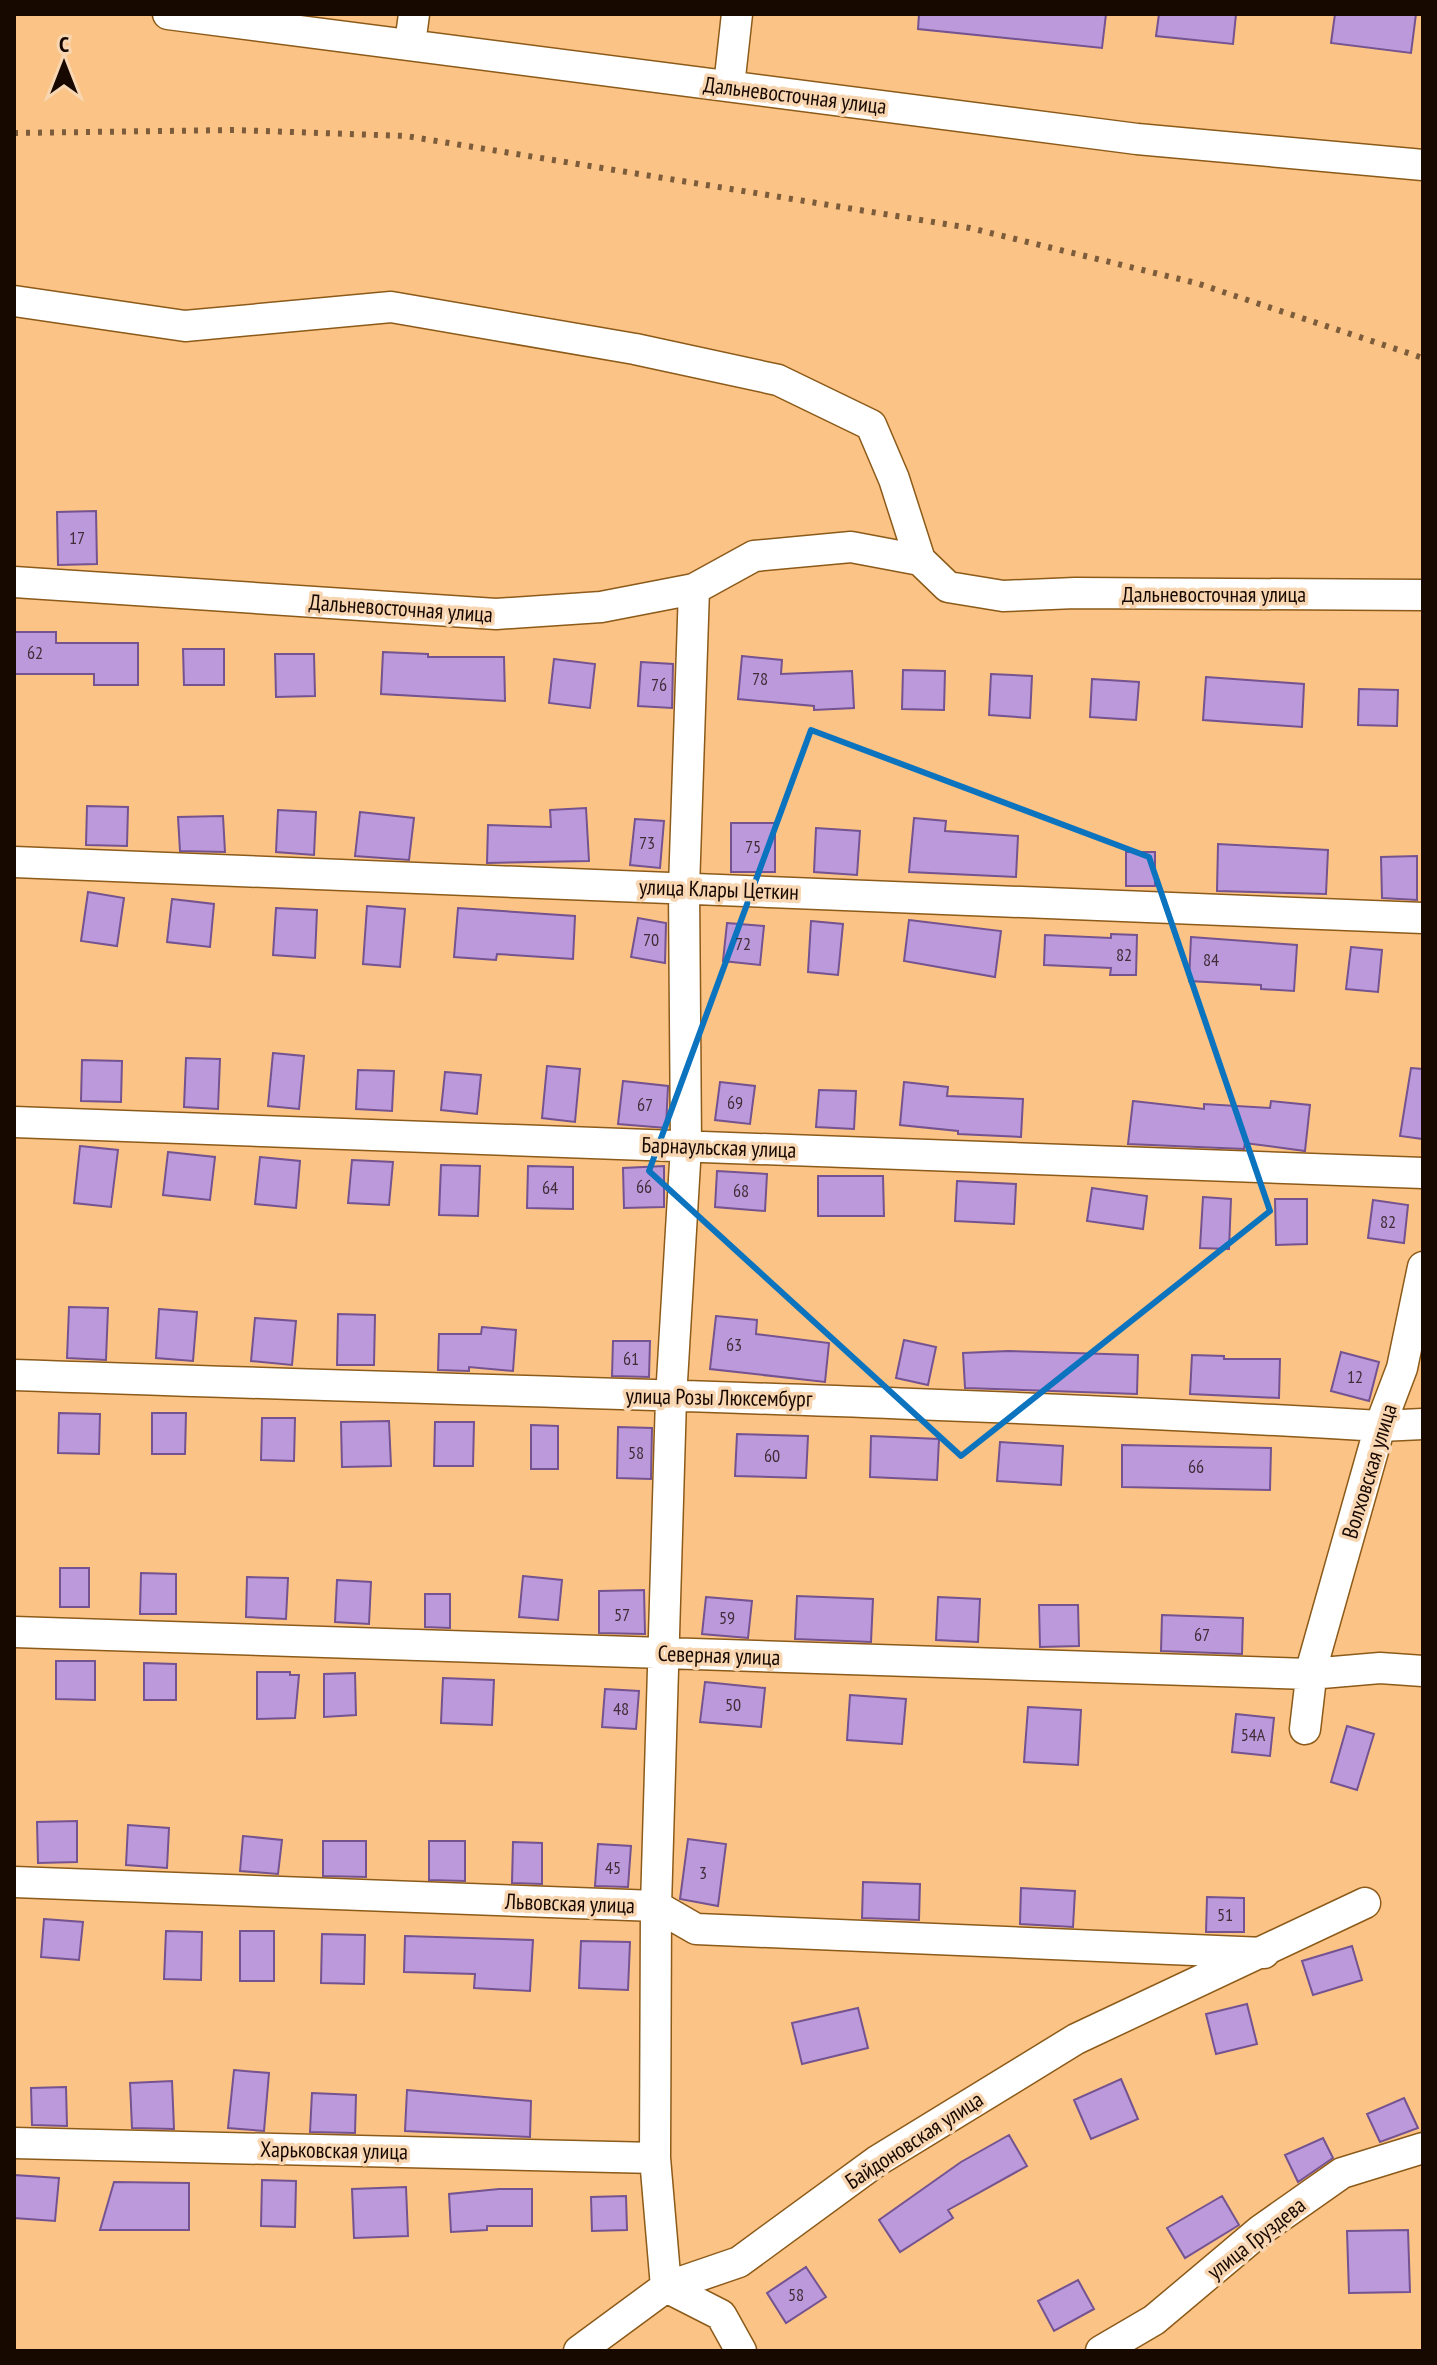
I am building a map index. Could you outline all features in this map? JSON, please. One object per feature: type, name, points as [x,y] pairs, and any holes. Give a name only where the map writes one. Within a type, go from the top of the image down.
[{"type":"street","name":"Дальневосточная улица","points":[[168,14],[1137,139],[1423,165]]},
{"type":"street","points":[[410,44],[414,14]]},
{"type":"street","points":[[729,86],[737,14]]},
{"type":"street","name":"Дальневосточная улица","points":[[14,301],[185,326],[391,307],[635,349],[778,380],[871,425],[894,479],[920,560],[948,587],[1003,596],[1075,593],[1423,595]]},
{"type":"street","name":"Дальневосточная улица","points":[[14,582],[496,614],[601,607],[694,589],[754,556],[851,547],[920,560]]},
{"type":"street","points":[[694,589],[684,888],[686,1146],[671,1398],[666,1654],[656,1906],[655,2158],[666,2287],[721,2315],[741,2351]]},
{"type":"street","name":"улица Клары Цеткин","points":[[14,862],[1423,918]]},
{"type":"street","name":"Барнаульская улица","points":[[14,1122],[1423,1173]]},
{"type":"street","name":"Волховская улица","points":[[1305,1729],[1311,1671],[1380,1426],[1402,1368],[1423,1267]]},
{"type":"street","name":"улица Розы Люксембург","points":[[14,1375],[671,1398],[807,1398],[1380,1426],[1423,1424]]},
{"type":"street","name":"Северная улица","points":[[14,1632],[666,1654],[1311,1671],[1380,1668],[1423,1671]]},
{"type":"street","name":"Львовская улица","points":[[14,1882],[656,1906],[696,1929],[1264,1953]]},
{"type":"street","name":"Байдоновская улица","points":[[579,2351],[666,2287],[739,2262],[877,2161],[1076,2039],[1365,1903]]},
{"type":"street","name":"Харьковская улица","points":[[14,2143],[655,2158]]},
{"type":"street","name":"улица Груздева","points":[[1101,2351],[1154,2320],[1261,2230],[1342,2173],[1423,2148]]},
{"type":"highlighted area","points":[[811,730],[1149,857],[1270,1211],[961,1456],[649,1171]]},
{"type":"building","points":[[919,14],[1106,14],[1102,48],[918,29]]},
{"type":"building","points":[[1159,14],[1236,14],[1233,44],[1156,36]]},
{"type":"building","points":[[1335,14],[1416,14],[1411,53],[1331,43]]},
{"type":"building","points":[[96,511],[97,564],[58,565],[57,512]]},
{"type":"building","points":[[14,632],[56,632],[56,643],[138,643],[138,685],[94,685],[94,674],[14,674]]},
{"type":"building","points":[[183,649],[224,649],[224,685],[184,685]]},
{"type":"building","points":[[383,652],[428,654],[428,657],[504,657],[505,701],[381,694]]},
{"type":"building","points":[[275,654],[314,654],[315,696],[276,697]]},
{"type":"building","points":[[742,656],[782,660],[781,674],[852,671],[854,708],[814,710],[814,706],[738,699]]},
{"type":"building","points":[[554,659],[595,664],[590,708],[549,703]]},
{"type":"building","points":[[641,662],[673,664],[672,708],[638,706]]},
{"type":"building","points":[[903,670],[945,671],[944,710],[902,709]]},
{"type":"building","points":[[991,674],[1032,676],[1030,718],[989,715]]},
{"type":"building","points":[[1206,677],[1304,684],[1302,727],[1203,720]]},
{"type":"building","points":[[1092,679],[1139,682],[1136,720],[1090,717]]},
{"type":"building","points":[[1359,689],[1398,690],[1397,726],[1358,725]]},
{"type":"building","points":[[87,806],[128,807],[127,846],[86,845]]},
{"type":"building","points":[[586,808],[589,861],[487,863],[488,825],[551,827],[550,810]]},
{"type":"building","points":[[278,810],[316,812],[314,855],[276,852]]},
{"type":"building","points":[[360,812],[414,818],[409,860],[355,856]]},
{"type":"building","points":[[223,816],[225,852],[180,851],[178,817]]},
{"type":"building","points":[[914,818],[946,821],[945,831],[1018,836],[1016,877],[909,872]]},
{"type":"building","points":[[635,819],[664,821],[660,868],[630,865]]},
{"type":"building","points":[[731,823],[775,823],[775,872],[731,872]]},
{"type":"building","points":[[816,828],[860,831],[857,875],[814,872]]},
{"type":"building","points":[[1218,844],[1328,850],[1326,894],[1217,891]]},
{"type":"building","points":[[1126,852],[1155,852],[1155,886],[1126,886]]},
{"type":"building","points":[[1417,856],[1417,900],[1382,898],[1381,857]]},
{"type":"building","points":[[88,892],[124,898],[117,946],[81,941]]},
{"type":"building","points":[[172,899],[214,904],[210,947],[167,942]]},
{"type":"building","points":[[367,906],[405,909],[400,967],[363,964]]},
{"type":"building","points":[[276,908],[317,910],[315,958],[273,955]]},
{"type":"building","points":[[458,908],[575,916],[573,959],[497,954],[496,960],[454,957]]},
{"type":"building","points":[[638,918],[666,923],[665,963],[631,957]]},
{"type":"building","points":[[909,920],[1001,931],[995,977],[904,961]]},
{"type":"building","points":[[811,921],[843,924],[838,975],[808,972]]},
{"type":"building","points":[[727,923],[764,926],[760,965],[723,961]]},
{"type":"building","points":[[1111,934],[1137,935],[1136,975],[1110,975],[1111,968],[1044,965],[1045,935],[1111,938]]},
{"type":"building","points":[[1191,937],[1297,945],[1294,991],[1261,989],[1261,985],[1189,981]]},
{"type":"building","points":[[1351,947],[1382,950],[1378,992],[1346,989]]},
{"type":"building","points":[[273,1053],[304,1056],[299,1109],[268,1106]]},
{"type":"building","points":[[186,1058],[220,1059],[218,1109],[184,1107]]},
{"type":"building","points":[[82,1060],[122,1061],[121,1102],[81,1101]]},
{"type":"building","points":[[547,1066],[580,1069],[575,1122],[542,1118]]},
{"type":"building","points":[[1411,1068],[1423,1069],[1423,1139],[1400,1136]]},
{"type":"building","points":[[358,1070],[394,1071],[392,1111],[356,1109]]},
{"type":"building","points":[[445,1072],[481,1075],[477,1114],[441,1110]]},
{"type":"building","points":[[623,1081],[668,1086],[666,1128],[618,1124]]},
{"type":"building","points":[[720,1082],[755,1086],[750,1124],[715,1120]]},
{"type":"building","points":[[904,1082],[948,1087],[947,1096],[1023,1099],[1021,1137],[958,1134],[958,1131],[900,1125]]},
{"type":"building","points":[[819,1090],[856,1091],[854,1129],[816,1127]]},
{"type":"building","points":[[1133,1101],[1204,1109],[1204,1104],[1270,1108],[1271,1101],[1310,1105],[1305,1151],[1245,1143],[1244,1149],[1128,1144]]},
{"type":"building","points":[[80,1146],[118,1150],[111,1207],[74,1203]]},
{"type":"building","points":[[168,1152],[215,1157],[210,1200],[163,1195]]},
{"type":"building","points":[[260,1157],[300,1161],[296,1208],[255,1204]]},
{"type":"building","points":[[352,1160],[393,1162],[389,1205],[348,1203]]},
{"type":"building","points":[[441,1165],[480,1166],[478,1216],[439,1215]]},
{"type":"building","points":[[528,1166],[573,1167],[573,1209],[527,1208]]},
{"type":"building","points":[[664,1166],[664,1207],[624,1208],[623,1168]]},
{"type":"building","points":[[717,1171],[767,1174],[765,1211],[715,1207]]},
{"type":"building","points":[[818,1176],[883,1176],[884,1216],[818,1216]]},
{"type":"building","points":[[957,1181],[1016,1184],[1014,1224],[955,1221]]},
{"type":"building","points":[[1092,1188],[1147,1196],[1143,1229],[1087,1221]]},
{"type":"building","points":[[1203,1197],[1231,1199],[1229,1249],[1200,1248]]},
{"type":"building","points":[[1275,1199],[1307,1199],[1307,1244],[1276,1245]]},
{"type":"building","points":[[1373,1200],[1408,1205],[1404,1243],[1368,1238]]},
{"type":"building","points":[[69,1307],[108,1308],[106,1360],[67,1358]]},
{"type":"building","points":[[159,1309],[197,1312],[193,1361],[156,1358]]},
{"type":"building","points":[[338,1314],[375,1315],[374,1365],[337,1365]]},
{"type":"building","points":[[716,1316],[757,1320],[756,1334],[829,1343],[825,1382],[710,1369]]},
{"type":"building","points":[[255,1318],[296,1321],[292,1365],[251,1361]]},
{"type":"building","points":[[482,1327],[516,1330],[513,1371],[469,1367],[469,1371],[438,1370],[439,1334],[481,1334]]},
{"type":"building","points":[[904,1340],[936,1347],[928,1385],[896,1378]]},
{"type":"building","points":[[613,1341],[650,1341],[649,1377],[612,1376]]},
{"type":"building","points":[[1008,1351],[1138,1355],[1137,1394],[965,1388],[963,1353]]},
{"type":"building","points":[[1341,1352],[1379,1362],[1369,1401],[1331,1391]]},
{"type":"building","points":[[1192,1355],[1224,1356],[1224,1359],[1280,1359],[1279,1398],[1190,1394]]},
{"type":"building","points":[[59,1413],[100,1414],[99,1454],[58,1453]]},
{"type":"building","points":[[152,1413],[186,1413],[185,1454],[152,1454]]},
{"type":"building","points":[[262,1418],[295,1418],[294,1461],[261,1460]]},
{"type":"building","points":[[389,1421],[391,1466],[342,1467],[341,1422]]},
{"type":"building","points":[[435,1422],[474,1422],[473,1466],[434,1466]]},
{"type":"building","points":[[531,1425],[558,1426],[558,1469],[531,1469]]},
{"type":"building","points":[[618,1427],[652,1428],[651,1479],[617,1478]]},
{"type":"building","points":[[737,1434],[808,1436],[806,1478],[735,1476]]},
{"type":"building","points":[[871,1436],[939,1439],[937,1480],[870,1477]]},
{"type":"building","points":[[1000,1442],[1063,1446],[1061,1485],[997,1481]]},
{"type":"building","points":[[1122,1445],[1271,1448],[1270,1490],[1122,1487]]},
{"type":"building","points":[[60,1568],[89,1568],[89,1607],[60,1607]]},
{"type":"building","points":[[141,1573],[176,1574],[176,1614],[140,1614]]},
{"type":"building","points":[[523,1576],[562,1580],[558,1620],[519,1617]]},
{"type":"building","points":[[247,1577],[288,1578],[286,1619],[246,1617]]},
{"type":"building","points":[[337,1580],[371,1582],[369,1624],[335,1622]]},
{"type":"building","points":[[644,1590],[645,1634],[599,1633],[599,1591]]},
{"type":"building","points":[[425,1594],[450,1594],[450,1628],[425,1627]]},
{"type":"building","points":[[797,1596],[873,1599],[871,1642],[795,1639]]},
{"type":"building","points":[[706,1597],[752,1601],[748,1638],[702,1634]]},
{"type":"building","points":[[938,1597],[980,1599],[978,1642],[936,1640]]},
{"type":"building","points":[[1039,1605],[1078,1605],[1079,1646],[1040,1647]]},
{"type":"building","points":[[1162,1615],[1243,1618],[1242,1654],[1161,1651]]},
{"type":"building","points":[[56,1661],[95,1661],[95,1700],[56,1699]]},
{"type":"building","points":[[144,1663],[176,1664],[176,1700],[144,1700]]},
{"type":"building","points":[[257,1672],[299,1675],[295,1718],[257,1719]]},
{"type":"building","points":[[355,1673],[356,1715],[324,1717],[324,1674]]},
{"type":"building","points":[[443,1678],[494,1680],[492,1725],[441,1723]]},
{"type":"building","points":[[705,1682],[765,1688],[761,1727],[700,1722]]},
{"type":"building","points":[[605,1689],[639,1691],[636,1729],[602,1727]]},
{"type":"building","points":[[850,1695],[906,1699],[902,1744],[847,1740]]},
{"type":"building","points":[[1028,1707],[1081,1710],[1078,1765],[1024,1762]]},
{"type":"building","points":[[1236,1714],[1274,1718],[1270,1756],[1232,1752]]},
{"type":"building","points":[[1347,1726],[1374,1734],[1357,1790],[1331,1782]]},
{"type":"building","points":[[77,1821],[77,1862],[38,1863],[37,1822]]},
{"type":"building","points":[[128,1825],[169,1828],[167,1868],[126,1865]]},
{"type":"building","points":[[243,1836],[282,1840],[278,1874],[240,1871]]},
{"type":"building","points":[[688,1839],[726,1844],[718,1906],[680,1899]]},
{"type":"building","points":[[323,1841],[366,1841],[366,1877],[323,1876]]},
{"type":"building","points":[[429,1841],[465,1841],[465,1881],[429,1880]]},
{"type":"building","points":[[513,1842],[542,1843],[542,1884],[512,1883]]},
{"type":"building","points":[[598,1844],[631,1846],[628,1887],[595,1886]]},
{"type":"building","points":[[863,1882],[920,1884],[919,1920],[862,1918]]},
{"type":"building","points":[[1021,1888],[1075,1891],[1073,1927],[1020,1924]]},
{"type":"building","points":[[1207,1897],[1244,1898],[1244,1932],[1206,1932]]},
{"type":"building","points":[[44,1919],[83,1922],[79,1960],[41,1957]]},
{"type":"building","points":[[166,1931],[202,1932],[201,1980],[164,1979]]},
{"type":"building","points":[[240,1931],[274,1931],[274,1981],[240,1981]]},
{"type":"building","points":[[322,1934],[365,1935],[364,1984],[321,1983]]},
{"type":"building","points":[[405,1936],[533,1940],[530,1991],[474,1988],[475,1974],[404,1972]]},
{"type":"building","points":[[581,1941],[630,1942],[628,1990],[579,1988]]},
{"type":"building","points":[[1352,1946],[1362,1980],[1313,1995],[1302,1961]]},
{"type":"building","points":[[1247,2004],[1257,2044],[1216,2054],[1206,2014]]},
{"type":"building","points":[[858,2008],[868,2048],[802,2064],[792,2023]]},
{"type":"building","points":[[234,2070],[269,2073],[264,2131],[228,2128]]},
{"type":"building","points":[[1121,2079],[1138,2119],[1091,2139],[1074,2100]]},
{"type":"building","points":[[172,2081],[174,2129],[132,2128],[130,2083]]},
{"type":"building","points":[[66,2087],[67,2126],[32,2125],[31,2088]]},
{"type":"building","points":[[407,2090],[531,2101],[530,2137],[405,2131]]},
{"type":"building","points":[[312,2093],[356,2095],[355,2133],[310,2132]]},
{"type":"building","points":[[1404,2098],[1418,2128],[1380,2142],[1367,2114]]},
{"type":"building","points":[[1009,2135],[1027,2166],[948,2210],[953,2218],[900,2252],[879,2220],[961,2162]]},
{"type":"building","points":[[1323,2138],[1333,2158],[1298,2182],[1285,2155]]},
{"type":"building","points":[[14,2175],[59,2178],[55,2221],[14,2218]]},
{"type":"building","points":[[262,2180],[296,2181],[295,2227],[261,2226]]},
{"type":"building","points":[[114,2182],[189,2183],[189,2230],[100,2230]]},
{"type":"building","points":[[406,2187],[408,2236],[354,2238],[352,2189]]},
{"type":"building","points":[[532,2189],[532,2226],[487,2226],[487,2230],[451,2232],[449,2194]]},
{"type":"building","points":[[626,2196],[627,2230],[592,2231],[591,2197]]},
{"type":"building","points":[[1222,2196],[1239,2225],[1185,2258],[1167,2228]]},
{"type":"building","points":[[1408,2230],[1410,2292],[1349,2293],[1347,2231]]},
{"type":"building","points":[[806,2267],[826,2297],[786,2323],[767,2293]]},
{"type":"building","points":[[1078,2280],[1094,2309],[1054,2331],[1038,2301]]},
{"type":"railway","points":[[14,133],[235,130],[406,136],[970,228],[1196,283],[1423,358]]}]
